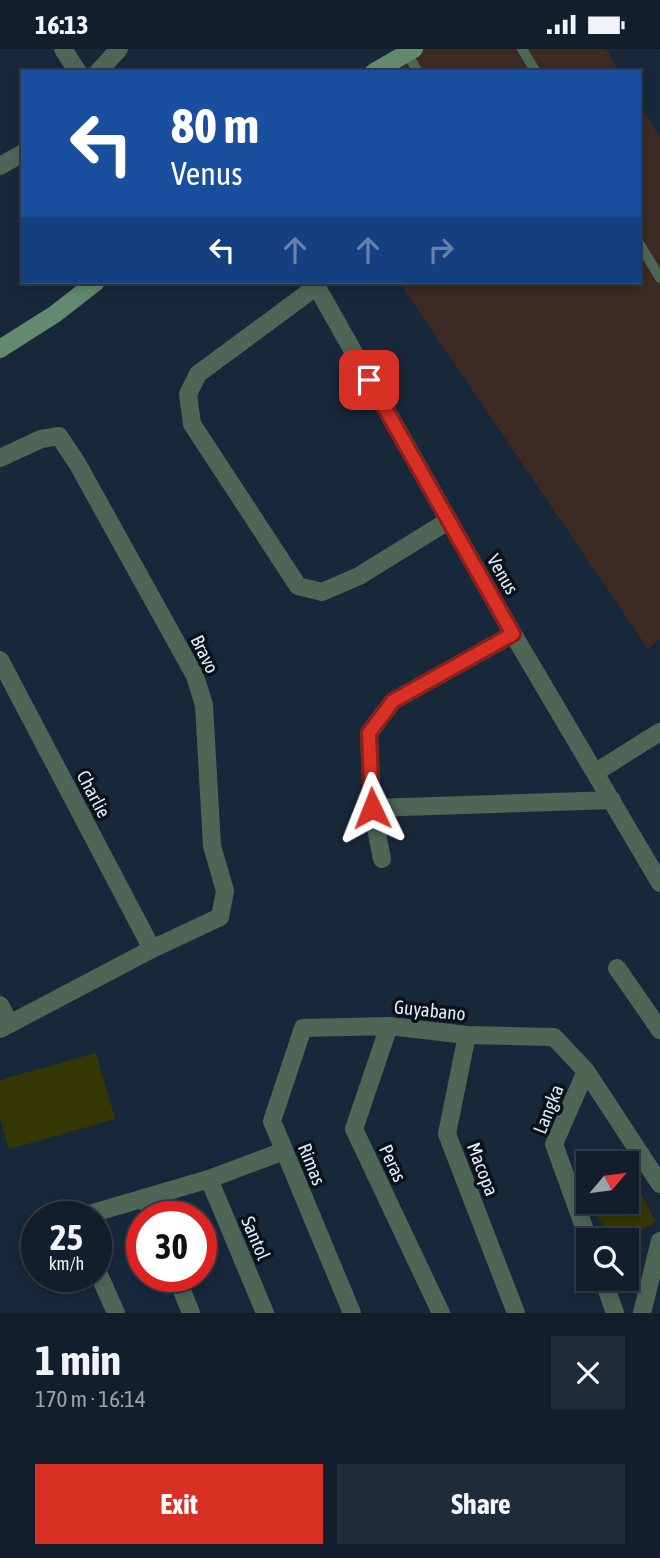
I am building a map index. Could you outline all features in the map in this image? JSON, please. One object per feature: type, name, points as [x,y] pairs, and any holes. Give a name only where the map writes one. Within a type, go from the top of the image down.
[{"type":"main road","points":[[377,70],[410,51]]},
{"type":"main road","points":[[0,349],[55,314],[93,284]]},
{"type":"street","points":[[64,49],[77,70]]},
{"type":"street","points":[[100,70],[119,49]]},
{"type":"street","points":[[0,166],[21,154]]},
{"type":"street","points":[[315,284],[198,374],[188,394],[192,424],[298,586],[322,592],[359,576],[448,521]]},
{"type":"street","name":"Venus","points":[[315,284],[513,634],[660,883]]},
{"type":"street","name":"Bravo","points":[[0,459],[41,439],[59,436],[84,474],[195,676],[204,705],[212,846],[225,891],[220,917],[152,949]]},
{"type":"street","points":[[382,859],[372,808],[369,733],[393,701],[513,634]]},
{"type":"street","name":"Charlie","points":[[0,660],[152,949]]},
{"type":"street","points":[[596,772],[660,732]]},
{"type":"street","points":[[372,808],[612,800]]},
{"type":"street","points":[[0,1005],[5,1026],[152,949]]},
{"type":"street","points":[[617,968],[660,1030]]},
{"type":"street","name":"Guyabano","points":[[303,1028],[389,1026],[467,1035],[554,1037],[586,1071]]},
{"type":"street","name":"Peras","points":[[389,1026],[354,1129],[441,1313]]},
{"type":"street","name":"Rimas","points":[[303,1028],[272,1121],[352,1313]]},
{"type":"street","name":"Macopa","points":[[467,1035],[447,1134],[516,1313]]},
{"type":"street","points":[[586,1071],[660,1184]]},
{"type":"street","name":"Langka","points":[[584,1228],[554,1144],[586,1071]]},
{"type":"street","points":[[112,1208],[209,1179],[284,1151]]},
{"type":"street","name":"Santol","points":[[209,1179],[265,1313]]},
{"type":"street","points":[[642,1313],[660,1241]]},
{"type":"street","points":[[607,1291],[615,1313]]},
{"type":"street","points":[[107,1292],[116,1313]]},
{"type":"street","points":[[182,1292],[191,1313]]},
{"type":"lane","points":[[522,49],[533,70]]},
{"type":"lane","points":[[410,51],[417,70]]},
{"type":"lane","points":[[641,246],[660,278]]},
{"type":"shaded area","points":[[423,49],[606,49],[619,70],[393,70]]},
{"type":"shaded area","points":[[641,106],[660,137],[660,639],[648,649],[400,284],[641,284]]},
{"type":"shaded area","points":[[96,1053],[115,1119],[9,1149],[0,1119],[0,1080]]},
{"type":"shaded area","points":[[639,1190],[656,1222],[639,1232],[639,1228],[604,1228],[597,1215],[639,1215]]},
{"type":"route","points":[[369,380],[513,634],[393,701],[369,733],[372,808]]}]
